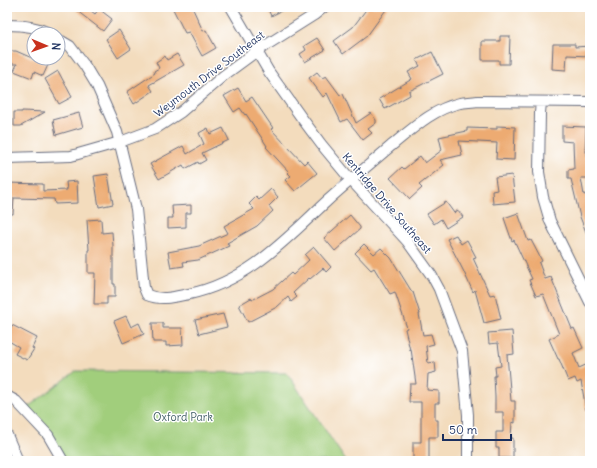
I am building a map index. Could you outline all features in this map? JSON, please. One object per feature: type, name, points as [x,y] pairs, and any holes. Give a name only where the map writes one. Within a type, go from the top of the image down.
[{"type":"street","name":"Kentridge Drive Southeast","points":[[231,7],[269,72],[321,144],[350,179],[407,241],[432,276],[439,290],[462,351],[468,415],[468,461]]},
{"type":"street","name":"Weymouth Drive Southeast","points":[[7,158],[71,156],[120,142],[155,129],[181,112],[223,76],[257,51],[324,7]]},
{"type":"street","points":[[7,25],[26,26]]},
{"type":"street","points":[[66,44],[70,46],[85,66],[97,86],[120,142],[136,209],[144,288],[147,295],[154,298],[168,299],[216,286],[235,277],[258,263],[277,248],[350,179],[425,118],[441,109],[460,103],[478,101],[590,102]]},
{"type":"street","points":[[541,102],[539,172],[543,197],[550,220],[590,302]]},
{"type":"street","points":[[8,398],[16,401],[48,435],[63,461]]},
{"type":"street","points":[[7,435],[18,461]]},
{"type":"green space","name":"Oxford Park","points":[[76,371],[287,373],[346,461],[63,461],[24,410]]},
{"type":"building","points":[[72,7],[86,7],[95,14],[99,9],[112,19],[103,31]]},
{"type":"building","points":[[172,7],[192,7],[203,31],[206,30],[216,48],[202,56],[189,32],[185,33]]},
{"type":"building","points":[[267,7],[289,7],[271,16]]},
{"type":"building","points":[[368,7],[388,7],[367,36],[343,54],[334,41],[353,27]]},
{"type":"building","points":[[119,30],[131,49],[118,58],[106,39]]},
{"type":"building","points":[[500,36],[510,36],[509,64],[499,64],[499,60],[482,60],[482,41],[500,41]]},
{"type":"building","points":[[317,38],[325,50],[305,62],[300,54],[306,50],[304,46]]},
{"type":"building","points":[[553,44],[575,44],[575,47],[590,46],[590,56],[567,55],[566,70],[552,69]]},
{"type":"building","points":[[7,51],[16,51],[26,55],[26,66],[48,66],[43,76],[34,72],[32,78],[14,71],[17,64],[7,64]]},
{"type":"building","points":[[432,52],[443,74],[409,91],[410,95],[385,109],[379,99],[412,79],[408,72],[420,66],[416,60]]},
{"type":"building","points":[[177,54],[184,65],[149,85],[153,91],[134,104],[127,92],[155,73],[154,71],[159,68],[156,62],[165,56],[167,60]]},
{"type":"building","points":[[58,71],[72,97],[59,104],[45,79]]},
{"type":"building","points":[[317,72],[322,78],[326,76],[340,95],[343,94],[356,123],[371,113],[376,120],[376,123],[368,129],[372,133],[363,140],[347,119],[341,122],[327,93],[323,97],[309,78]]},
{"type":"building","points":[[238,88],[246,101],[252,97],[273,128],[271,129],[304,164],[307,161],[317,173],[295,191],[285,180],[291,176],[288,173],[289,172],[266,147],[267,146],[246,114],[245,115],[240,108],[234,112],[224,96]]},
{"type":"building","points":[[14,112],[45,112],[21,126],[14,126]]},
{"type":"building","points":[[79,113],[83,127],[56,135],[53,120]]},
{"type":"building","points":[[497,126],[515,127],[514,160],[496,159],[497,143],[459,141],[462,155],[440,160],[444,165],[419,185],[422,188],[410,199],[390,178],[402,167],[404,169],[420,156],[425,163],[442,150],[439,137],[467,131],[467,128],[497,129]]},
{"type":"building","points":[[562,126],[586,127],[585,152],[587,151],[588,178],[581,178],[584,195],[590,193],[590,242],[580,217],[571,179],[568,179],[568,170],[574,169],[573,142],[562,141]]},
{"type":"building","points":[[208,128],[210,134],[223,128],[229,140],[202,153],[206,160],[199,164],[198,162],[185,169],[183,165],[159,179],[150,164],[183,146],[187,154],[204,144],[199,133]]},
{"type":"building","points":[[108,174],[113,204],[99,207],[94,176]]},
{"type":"building","points":[[512,175],[515,202],[493,204],[492,191],[497,190],[495,177]]},
{"type":"building","points":[[77,181],[78,203],[55,204],[54,199],[14,198],[13,214],[7,214],[7,183],[43,184],[43,191],[67,190],[66,182]]},
{"type":"building","points":[[271,189],[278,197],[269,206],[273,211],[257,226],[227,243],[229,246],[198,260],[183,262],[184,266],[171,268],[168,252],[199,246],[228,233],[224,226],[254,209],[249,204],[256,197],[259,200]]},
{"type":"building","points":[[446,202],[454,213],[458,210],[463,217],[446,228],[441,219],[434,224],[427,214]]},
{"type":"building","points":[[191,205],[191,213],[186,213],[186,227],[168,228],[168,218],[173,218],[172,206]]},
{"type":"building","points":[[518,213],[528,241],[531,240],[542,261],[539,263],[545,279],[551,277],[572,329],[574,328],[583,348],[573,353],[579,368],[590,363],[590,409],[586,410],[581,381],[577,383],[575,378],[568,381],[549,339],[559,334],[543,294],[536,296],[529,280],[532,279],[514,240],[512,241],[504,218]]},
{"type":"building","points":[[350,215],[360,229],[335,251],[324,238]]},
{"type":"building","points":[[101,219],[102,233],[112,232],[113,284],[115,284],[115,297],[107,297],[107,304],[94,304],[95,273],[88,273],[89,250],[87,220]]},
{"type":"building","points":[[456,235],[461,244],[467,240],[476,257],[473,258],[490,295],[495,294],[501,319],[484,323],[475,290],[473,292],[447,239]]},
{"type":"building","points":[[364,244],[374,254],[381,248],[391,258],[413,292],[420,314],[423,335],[431,334],[434,344],[426,346],[428,363],[435,362],[436,372],[428,374],[427,390],[439,391],[439,403],[435,403],[435,420],[438,420],[438,437],[429,437],[429,461],[413,461],[413,442],[421,442],[421,402],[409,402],[410,384],[416,384],[411,349],[410,350],[405,329],[407,328],[395,292],[390,294],[374,268],[371,270],[355,253]]},
{"type":"building","points":[[314,247],[331,267],[326,272],[323,268],[310,279],[309,278],[293,293],[297,297],[291,302],[288,297],[277,307],[248,322],[239,305],[251,298],[252,300],[273,289],[291,273],[293,275],[309,260],[305,255]]},
{"type":"building","points":[[223,314],[227,327],[199,334],[195,320]]},
{"type":"building","points":[[126,316],[131,327],[139,323],[144,334],[123,343],[114,321]]},
{"type":"building","points":[[152,323],[163,323],[163,328],[182,328],[183,345],[166,346],[166,342],[153,342]]},
{"type":"building","points":[[12,325],[37,338],[32,348],[34,349],[27,360],[15,354],[19,347],[7,340],[7,334]]},
{"type":"building","points":[[512,331],[514,354],[507,355],[511,401],[515,401],[515,423],[512,422],[511,438],[513,438],[513,458],[499,458],[499,448],[496,448],[496,432],[503,432],[503,412],[495,412],[494,376],[496,376],[495,367],[501,366],[498,343],[489,344],[488,333]]}]
